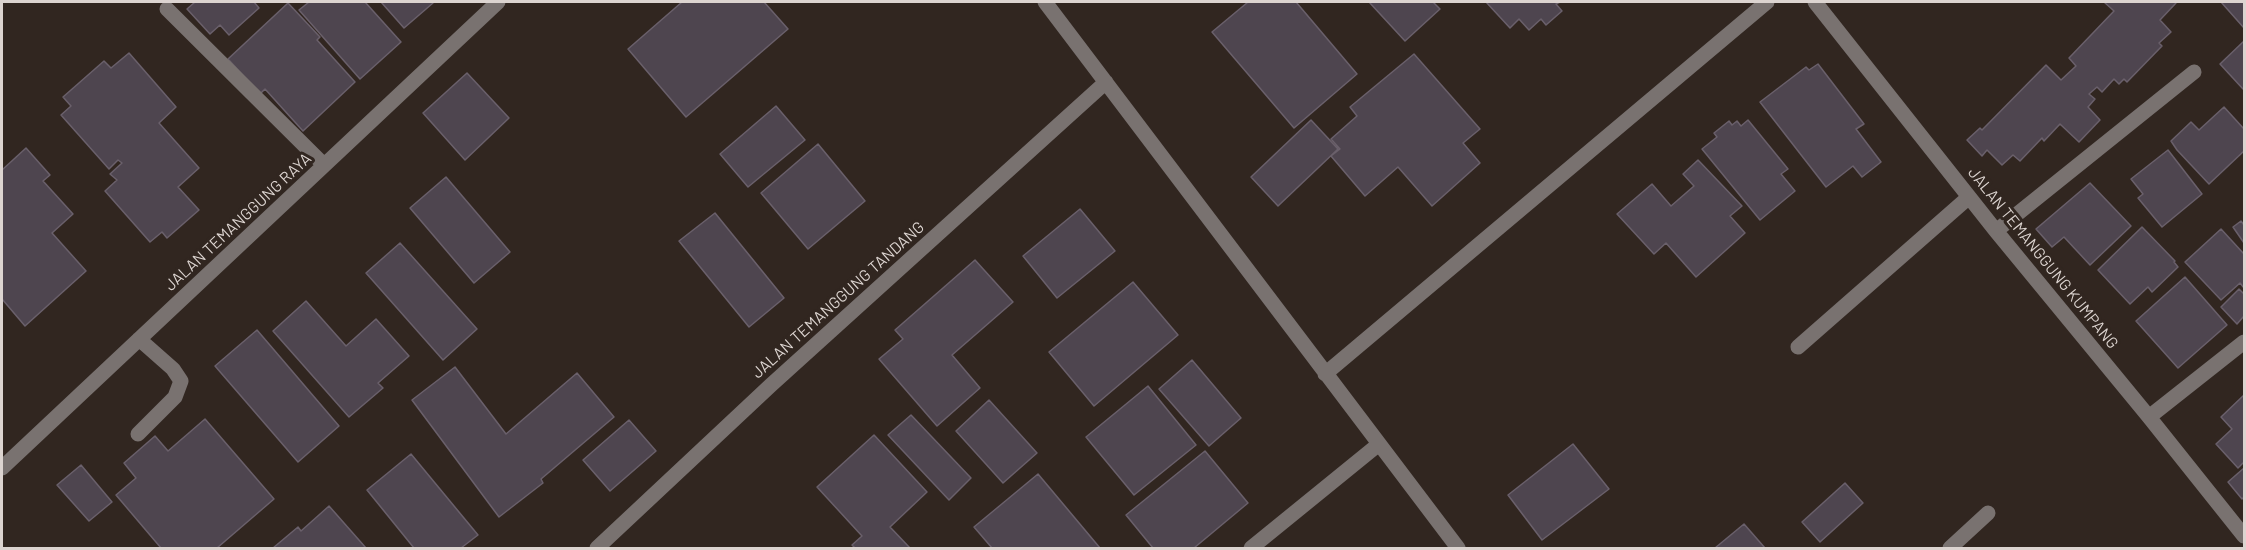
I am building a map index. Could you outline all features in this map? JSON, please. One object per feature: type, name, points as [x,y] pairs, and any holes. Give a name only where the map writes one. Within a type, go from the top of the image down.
[{"type":"street","points":[[1045,2],[1458,549]]},
{"type":"street","points":[[1324,374],[1767,2]]},
{"type":"street","name":"JALAN TEMANGGUNG KUMPANG","points":[[1815,2],[1996,231],[2244,536]]},
{"type":"street","name":"JALAN TEMANGGUNG RAYA","points":[[2,468],[324,165],[491,4]]},
{"type":"street","points":[[167,9],[324,165]]},
{"type":"street","points":[[1996,231],[2194,72]]},
{"type":"street","name":"JALAN TEMANGGUNG TANDANG","points":[[597,549],[771,385],[1106,82]]},
{"type":"street","points":[[1798,347],[1969,197]]},
{"type":"street","points":[[138,434],[175,397],[181,381],[173,369],[139,339]]},
{"type":"street","points":[[2149,417],[2244,342]]},
{"type":"street","points":[[1251,549],[1379,444]]},
{"type":"street","points":[[1950,549],[1988,513]]},
{"type":"building","points":[[195,2],[254,2],[259,8],[229,35],[220,25],[210,34],[187,9]]},
{"type":"building","points":[[309,2],[365,2],[401,42],[360,79],[299,10]]},
{"type":"building","points":[[381,2],[432,2],[433,3],[404,28]]},
{"type":"building","points":[[682,2],[764,2],[788,29],[686,117],[628,49]]},
{"type":"building","points":[[1248,2],[1296,2],[1357,74],[1294,128],[1212,32]]},
{"type":"building","points":[[1369,2],[1433,2],[1440,9],[1405,41]]},
{"type":"building","points":[[1486,2],[1560,2],[1556,4],[1562,11],[1546,25],[1541,19],[1529,30],[1519,19],[1510,28]]},
{"type":"building","points":[[2104,2],[2175,2],[2160,20],[2171,32],[2159,43],[2162,46],[2127,82],[2124,79],[2119,84],[2114,79],[2102,92],[2097,87],[2089,94],[2095,99],[2088,107],[2100,120],[2079,142],[2060,124],[2044,141],[2042,138],[2020,161],[2013,155],[2002,165],[1987,150],[1982,156],[1967,140],[1980,128],[1982,130],[2046,65],[2061,80],[2076,66],[2069,58],[2114,11]]},
{"type":"building","points":[[2221,2],[2244,2],[2244,28]]},
{"type":"building","points":[[288,3],[320,37],[317,40],[355,82],[303,131],[265,89],[260,94],[228,59]]},
{"type":"building","points":[[2244,41],[2244,87],[2243,89],[2220,64]]},
{"type":"building","points":[[129,53],[176,107],[159,123],[199,168],[178,187],[199,210],[167,238],[162,232],[150,242],[105,191],[117,180],[110,174],[122,163],[118,160],[109,169],[61,115],[71,106],[63,97],[104,61],[111,68]]},
{"type":"building","points":[[1414,54],[1480,129],[1463,143],[1480,163],[1432,206],[1398,167],[1365,196],[1331,156],[1340,149],[1331,139],[1357,116],[1350,107]]},
{"type":"building","points":[[1818,64],[1864,124],[1856,129],[1881,162],[1862,177],[1853,166],[1826,187],[1760,102],[1806,67],[1809,70]]},
{"type":"building","points":[[467,73],[509,118],[465,160],[423,113]]},
{"type":"building","points":[[776,106],[805,140],[748,187],[720,154]]},
{"type":"building","points":[[2224,107],[2244,129],[2244,151],[2209,184],[2171,141],[2191,122],[2199,130]]},
{"type":"building","points":[[1311,120],[1338,149],[1278,206],[1251,177]]},
{"type":"building","points":[[1748,120],[1788,169],[1781,174],[1795,191],[1760,220],[1702,149],[1717,137],[1714,133],[1729,121],[1732,125],[1737,121],[1741,126]]},
{"type":"building","points":[[818,144],[865,201],[808,249],[761,193]]},
{"type":"building","points":[[26,148],[50,175],[43,181],[73,214],[52,233],[86,271],[25,326],[2,299],[2,170]]},
{"type":"building","points":[[2168,150],[2202,194],[2162,227],[2138,198],[2143,194],[2131,179]]},
{"type":"building","points":[[1698,160],[1742,206],[1730,216],[1745,233],[1696,277],[1666,243],[1654,254],[1617,214],[1652,184],[1671,206],[1694,186],[1683,174]]},
{"type":"building","points":[[446,177],[510,252],[474,283],[410,208]]},
{"type":"building","points":[[2090,183],[2131,226],[2090,265],[2064,237],[2052,247],[2036,229]]},
{"type":"building","points":[[1080,209],[1115,251],[1057,298],[1023,256]]},
{"type":"building","points":[[715,213],[784,298],[749,327],[679,241]]},
{"type":"building","points":[[2241,221],[2244,225],[2244,243],[2233,227]]},
{"type":"building","points":[[2142,227],[2178,267],[2152,292],[2148,287],[2130,304],[2098,270]]},
{"type":"building","points":[[2221,229],[2244,254],[2244,288],[2240,283],[2221,300],[2185,262]]},
{"type":"building","points":[[400,243],[477,329],[443,360],[366,273]]},
{"type":"building","points":[[975,260],[1013,302],[952,355],[980,388],[937,426],[879,359],[903,339],[895,330]]},
{"type":"building","points":[[2185,277],[2227,325],[2178,368],[2136,321]]},
{"type":"building","points":[[1133,282],[1178,335],[1094,406],[1049,352]]},
{"type":"building","points":[[2239,289],[2244,294],[2244,316],[2237,324],[2221,307]]},
{"type":"building","points":[[306,301],[346,346],[376,319],[409,356],[378,383],[383,388],[349,417],[273,331]]},
{"type":"building","points":[[257,330],[339,426],[298,462],[215,366]]},
{"type":"building","points":[[1192,360],[1241,418],[1209,446],[1159,389]]},
{"type":"building","points":[[455,367],[506,434],[577,373],[614,417],[541,479],[543,483],[499,517],[412,400]]},
{"type":"building","points":[[1148,386],[1196,445],[1134,495],[1086,437]]},
{"type":"building","points":[[2244,395],[2244,462],[2238,468],[2216,444],[2232,429],[2221,417]]},
{"type":"building","points":[[989,400],[1037,453],[1003,483],[956,431]]},
{"type":"building","points":[[911,415],[971,478],[949,500],[888,435]]},
{"type":"building","points":[[205,419],[274,499],[217,548],[161,548],[116,495],[136,478],[124,463],[155,436],[168,451]]},
{"type":"building","points":[[629,420],[656,451],[610,491],[583,460]]},
{"type":"building","points":[[874,435],[927,492],[890,527],[910,548],[855,548],[852,545],[862,536],[817,487]]},
{"type":"building","points":[[1573,444],[1609,489],[1542,540],[1508,495]]},
{"type":"building","points":[[1205,451],[1248,503],[1194,548],[1153,548],[1126,515]]},
{"type":"building","points":[[411,454],[478,535],[461,548],[414,548],[367,490]]},
{"type":"building","points":[[81,465],[112,502],[89,521],[57,485]]},
{"type":"building","points":[[2244,468],[2244,497],[2242,499],[2228,482]]},
{"type":"building","points":[[1038,474],[1100,548],[992,548],[974,527]]},
{"type":"building","points":[[1845,483],[1863,503],[1820,542],[1802,522]]},
{"type":"building","points":[[329,506],[366,548],[273,548],[298,527],[301,531]]},
{"type":"building","points":[[1744,524],[1765,548],[1715,548]]}]
